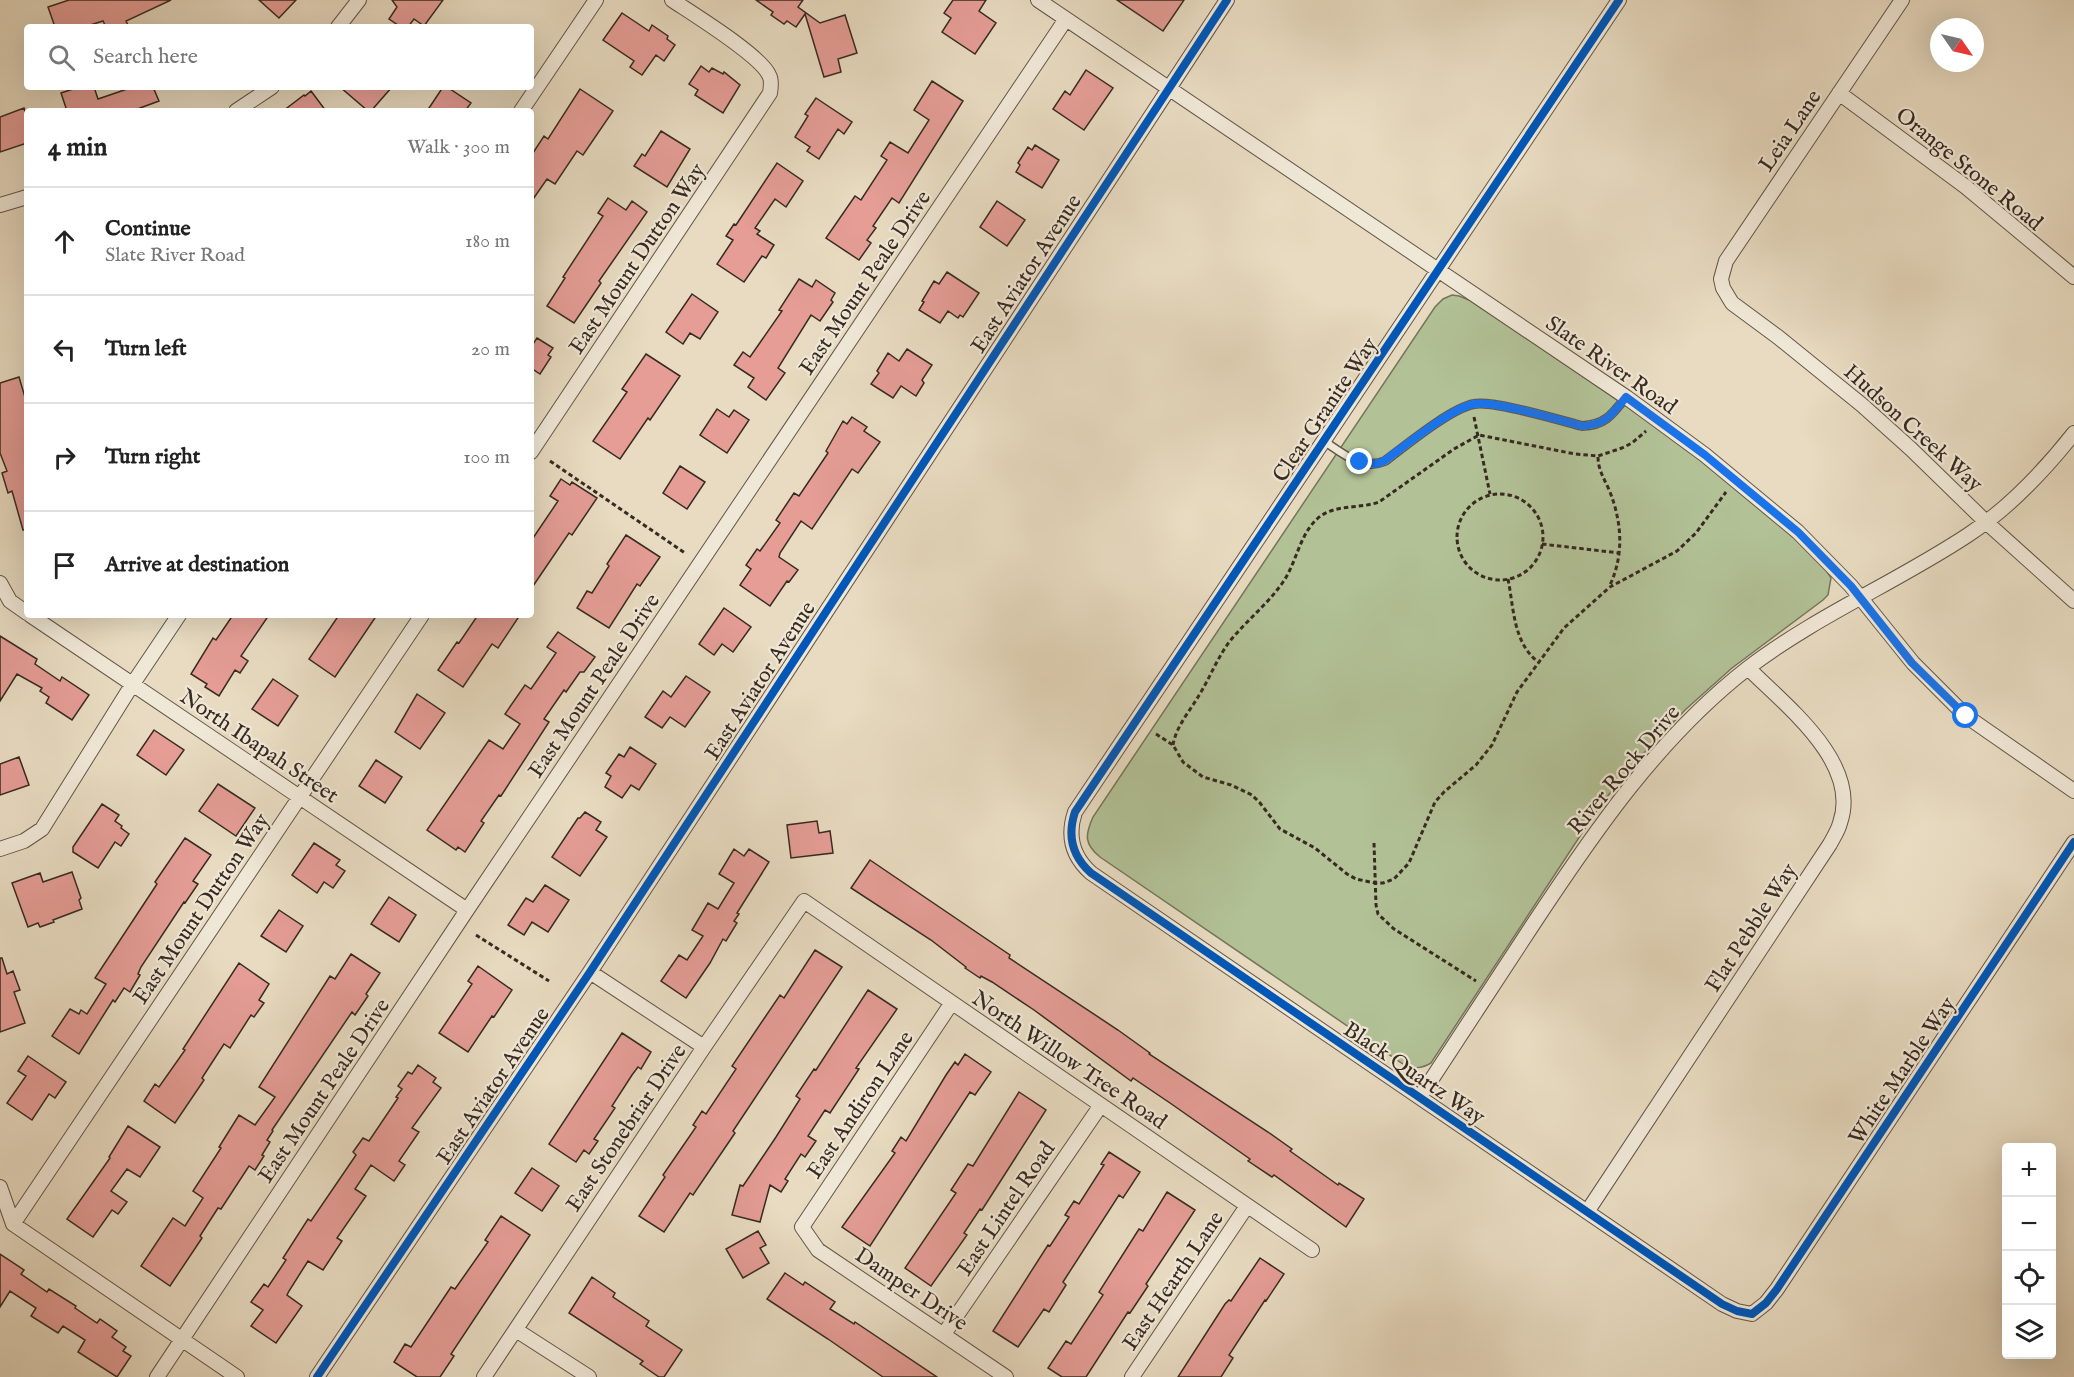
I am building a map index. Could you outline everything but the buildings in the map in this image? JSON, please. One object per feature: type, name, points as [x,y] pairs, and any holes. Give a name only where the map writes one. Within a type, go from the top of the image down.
[{"type":"street","points":[[340,24],[359,0]]},
{"type":"street","points":[[523,108],[596,0]]},
{"type":"street","name":"East Mount Dutton Way","points":[[534,448],[770,93],[769,75],[754,57],[672,0]]},
{"type":"street","name":"Slate River Road","points":[[1038,0],[1626,397],[1705,455],[1791,525],[1860,598],[1912,663],[1966,716],[2074,791]]},
{"type":"street","name":"East Aviator Avenue","points":[[317,1377],[590,972],[1227,0]]},
{"type":"street","name":"Clear Granite Way","points":[[1071,843],[1075,812],[1620,0]]},
{"type":"street","name":"Leia Lane","points":[[1723,288],[1722,279],[1726,261],[1902,0]]},
{"type":"street","name":"East Mount Peale Drive","points":[[157,1377],[1066,19]]},
{"type":"street","points":[[240,108],[268,90]]},
{"type":"street","name":"Orange Stone Road","points":[[1839,93],[1958,181],[2074,277]]},
{"type":"street","points":[[0,205],[24,198]]},
{"type":"street","name":"Hudson Creek Way","points":[[1723,288],[1732,303],[1795,350],[1862,405],[1986,522],[2074,600]]},
{"type":"street","name":"River Rock Drive","points":[[1420,1097],[1579,855],[1617,802],[1683,727],[1748,668],[1790,639],[1923,562],[1986,522],[2034,480],[2074,433]]},
{"type":"street","name":"North Ibapah Street","points":[[0,583],[10,602],[24,611]]},
{"type":"street","name":"North Ibapah Street","points":[[34,618],[468,910]]},
{"type":"street","points":[[0,849],[24,841],[42,830],[132,685],[177,618]]},
{"type":"street","name":"East Mount Dutton Way","points":[[13,1224],[420,618]]},
{"type":"street","name":"Flat Pebble Way","points":[[1587,1212],[1823,854],[1840,824],[1843,808],[1839,774],[1829,754],[1814,735],[1748,668]]},
{"type":"street","name":"White Marble Way","points":[[1752,1314],[1778,1289],[2074,842]]},
{"type":"street","name":"Black Quartz Way","points":[[1071,843],[1079,860],[1091,873],[1722,1304],[1745,1314],[1752,1314]]},
{"type":"street","name":"North Willow Tree Road","points":[[804,901],[1312,1250]]},
{"type":"street","name":"East Stonebriar Drive","points":[[484,1377],[804,901]]},
{"type":"street","points":[[590,972],[704,1047]]},
{"type":"street","name":"East Andiron Lane","points":[[802,1227],[951,1004]]},
{"type":"street","name":"East Lintel Road","points":[[944,1334],[1101,1105]]},
{"type":"street","points":[[0,1187],[13,1224],[237,1377]]},
{"type":"street","name":"East Hearth Lane","points":[[1132,1377],[1247,1206]]},
{"type":"street","name":"Damper Drive","points":[[802,1227],[818,1250],[1006,1377]]},
{"type":"street","points":[[516,1330],[589,1377]]},
{"type":"lane","points":[[1324,441],[1360,462],[1376,464],[1384,461],[1455,411],[1472,404],[1490,404],[1582,426],[1592,425],[1608,418],[1626,397]]},
{"type":"path","points":[[1472,404],[1490,494]]},
{"type":"path","points":[[1173,745],[1179,728],[1230,642],[1270,600],[1283,582],[1292,568],[1302,538],[1317,519],[1333,510],[1379,502],[1479,435],[1575,454],[1598,456],[1632,443],[1647,429]]},
{"type":"path","points":[[1598,456],[1601,474],[1616,508],[1620,530],[1617,571],[1610,587]]},
{"type":"path","points":[[550,461],[685,553]]},
{"type":"path","points":[[1156,734],[1173,745],[1177,755],[1203,777],[1231,784],[1252,795],[1280,829],[1315,848],[1347,874],[1356,879],[1376,883],[1394,879],[1409,863],[1435,802],[1476,765],[1492,745],[1516,692],[1564,628],[1610,587],[1677,551],[1696,533],[1728,490]]},
{"type":"path","points":[[1490,494],[1510,495],[1528,504],[1540,520],[1542,529],[1542,544],[1537,559],[1523,574],[1508,579],[1494,580],[1475,573],[1468,567],[1458,549],[1457,529],[1465,511],[1472,503],[1490,494]]},
{"type":"path","points":[[1542,544],[1619,553]]},
{"type":"path","points":[[1508,579],[1520,641],[1527,653],[1538,662]]},
{"type":"path","points":[[1374,843],[1378,914],[1385,922],[1476,981]]},
{"type":"path","points":[[476,934],[549,981]]},
{"type":"green space","points":[[1452,295],[1469,300],[1616,399],[1722,476],[1796,538],[1816,557],[1831,578],[1828,595],[1823,600],[1732,668],[1685,710],[1642,755],[1601,804],[1431,1063],[1417,1068],[1403,1064],[1100,857],[1091,848],[1087,834],[1093,817],[1435,307],[1443,299]]},
{"type":"cycle path","points":[[317,1377],[590,972],[1227,0]]},
{"type":"cycle path","points":[[1619,0],[1075,812],[1071,829],[1075,853],[1091,873],[1722,1304],[1737,1311],[1752,1314],[1766,1303],[1777,1289],[2074,842]]},
{"type":"route","points":[[1360,462],[1376,464],[1384,461],[1455,411],[1472,404],[1490,404],[1582,426],[1601,423],[1618,408],[1626,397],[1705,455],[1798,532],[1851,586],[1912,663],[1966,716]]}]
